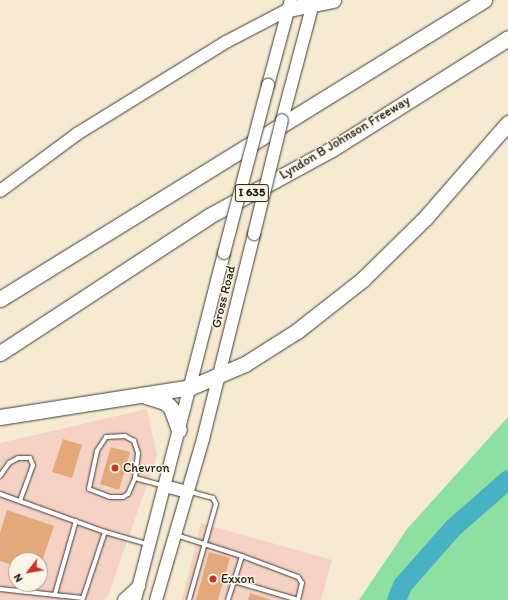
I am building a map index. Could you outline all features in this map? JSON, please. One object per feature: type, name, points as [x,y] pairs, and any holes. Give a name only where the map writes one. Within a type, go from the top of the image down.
[{"type":"highway","points":[[290,4],[314,3],[333,0]]},
{"type":"highway","points":[[0,299],[484,0]]},
{"type":"highway","name":"Lyndon B Johnson Freeway","points":[[0,353],[209,216],[332,149],[508,38]]},
{"type":"highway","points":[[0,417],[146,396],[191,387],[218,377],[245,364],[297,331],[363,280],[426,217],[508,124]]},
{"type":"highway","points":[[146,396],[164,402],[170,408],[179,430]]},
{"type":"main road","name":"Gross Road","points":[[156,600],[174,535],[188,492],[294,71],[314,3]]},
{"type":"main road","name":"Gross Road","points":[[135,600],[191,387],[224,253],[290,4]]},
{"type":"main road","points":[[0,191],[77,134],[290,4]]},
{"type":"main road","points":[[165,486],[188,492]]},
{"type":"main road","points":[[124,600],[138,586]]},
{"type":"lane","points":[[125,436],[134,441],[138,453],[135,478],[128,494],[123,497],[110,497],[89,489],[97,451],[106,437],[125,436]]},
{"type":"lane","points":[[0,476],[9,463],[18,458],[30,458],[34,465],[20,501]]},
{"type":"lane","points":[[135,478],[165,486]]},
{"type":"lane","points":[[188,492],[216,500],[205,545],[188,600]]},
{"type":"lane","points":[[0,494],[105,532],[149,544]]},
{"type":"lane","points":[[55,594],[76,521]]},
{"type":"lane","points":[[0,589],[83,598],[105,532]]},
{"type":"lane","points":[[174,535],[242,556],[298,577],[302,582],[298,600],[234,581]]},
{"type":"lane","points":[[228,600],[242,556]]},
{"type":"shaded area","points":[[147,409],[157,456],[108,596],[104,600],[0,600],[0,443]]},
{"type":"shaded area","points":[[201,523],[332,560],[321,600],[182,600]]},
{"type":"green space","points":[[508,417],[508,600],[359,600],[407,529]]},
{"type":"building","points":[[63,439],[82,445],[72,478],[52,472]]},
{"type":"building","name":"Chevron","points":[[111,447],[130,452],[119,490],[100,484]]},
{"type":"building","points":[[7,510],[54,526],[45,552],[8,552],[8,564],[0,561],[0,533]]},
{"type":"building","name":"Exxon","points":[[209,552],[230,558],[218,600],[196,600]]},
{"type":"building","points":[[250,593],[272,600],[248,600]]},
{"type":"waterway","points":[[396,600],[402,585],[452,528],[508,479]]},
{"type":"place","name":"Chevron","points":[[115,468]]},
{"type":"place","name":"Exxon","points":[[213,579]]}]
